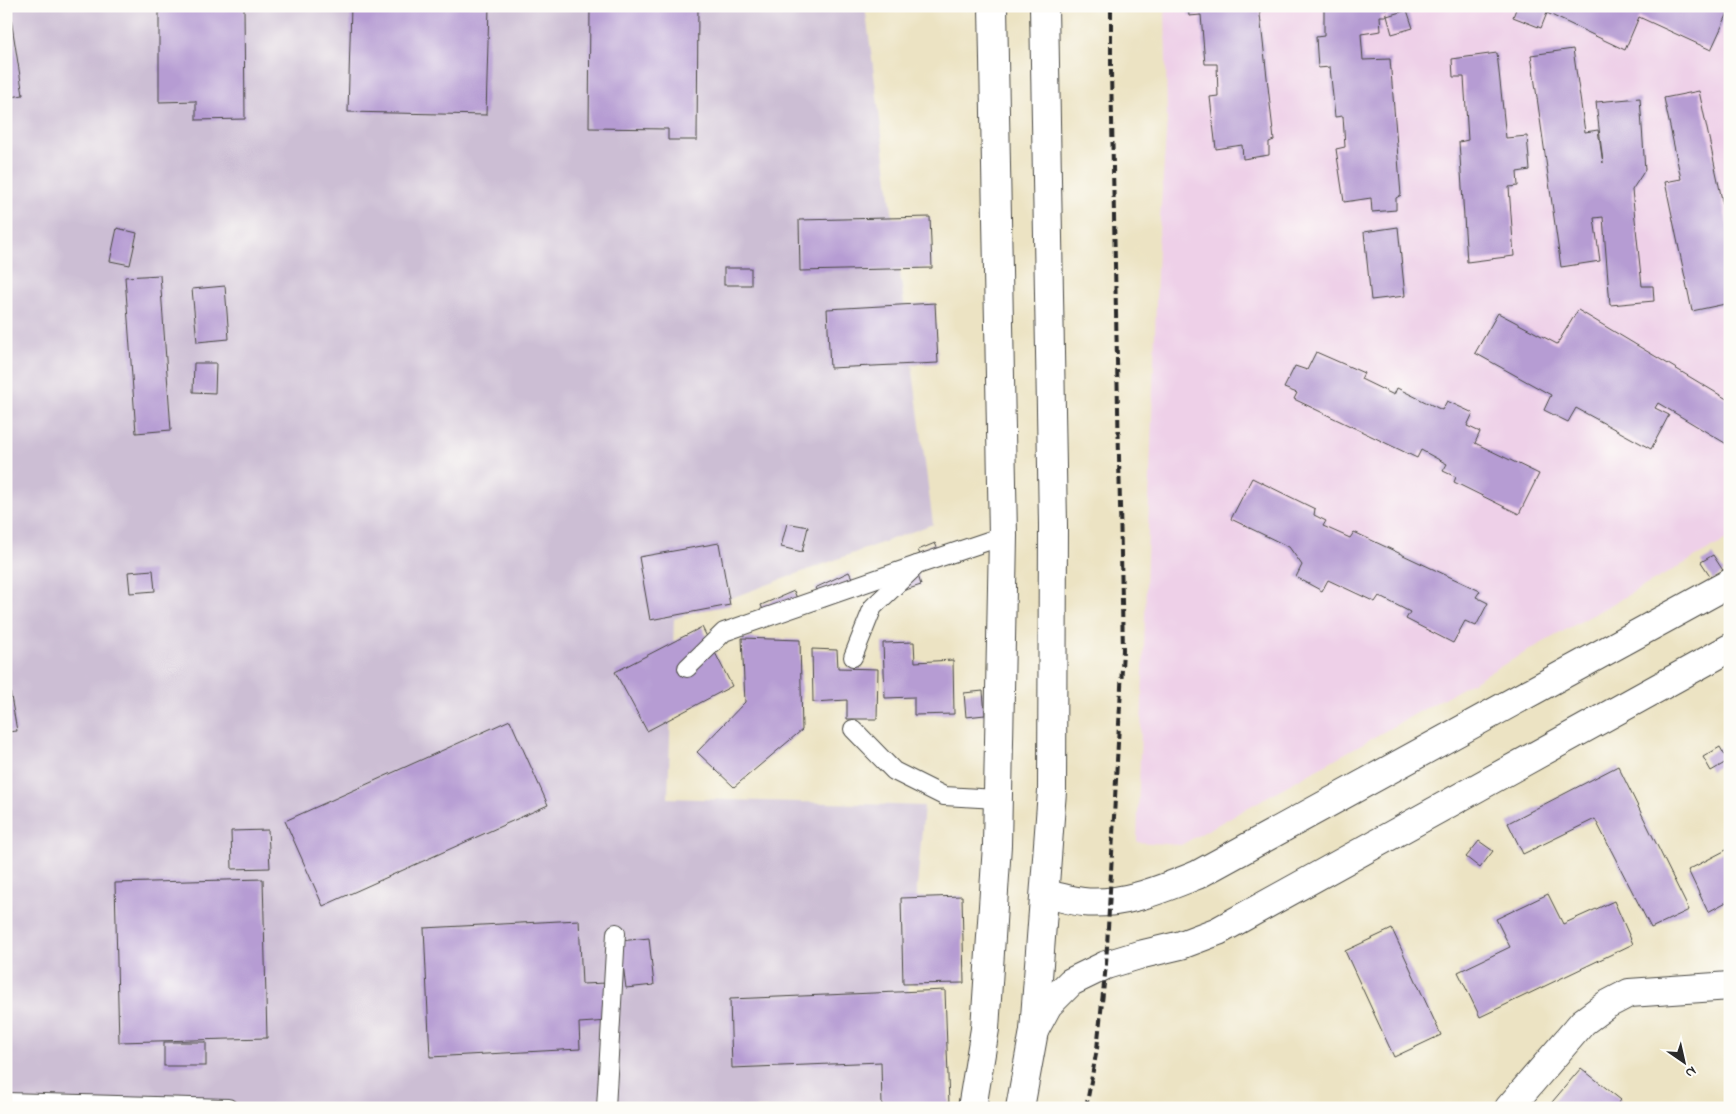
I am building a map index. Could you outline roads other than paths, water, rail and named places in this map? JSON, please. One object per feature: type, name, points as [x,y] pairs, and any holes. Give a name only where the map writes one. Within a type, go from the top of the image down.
[{"type":"main road","points":[[972,1108],[985,1028],[996,854],[1003,536],[993,6]]},
{"type":"main road","points":[[1020,1108],[1034,1031],[1052,791],[1053,525],[1044,6]]},
{"type":"main road","points":[[1045,894],[1084,902],[1110,901],[1156,891],[1197,875],[1730,583]]},
{"type":"main road","points":[[1034,1031],[1048,1005],[1070,982],[1106,965],[1181,945],[1218,931],[1730,648]]},
{"type":"main road","points":[[1509,1108],[1582,1022],[1606,1005],[1629,993],[1730,986]]},
{"type":"lane","points":[[687,668],[724,632],[1003,536]]},
{"type":"lane","points":[[853,657],[873,607],[917,565]]},
{"type":"lane","points":[[853,729],[894,770],[944,796],[997,799]]},
{"type":"lane","points":[[606,1108],[616,933]]},
{"type":"lane","points":[[6,1102],[228,1108]]},
{"type":"railway","points":[[1086,1108],[1097,1049],[1106,965],[1123,650],[1111,6]]}]
